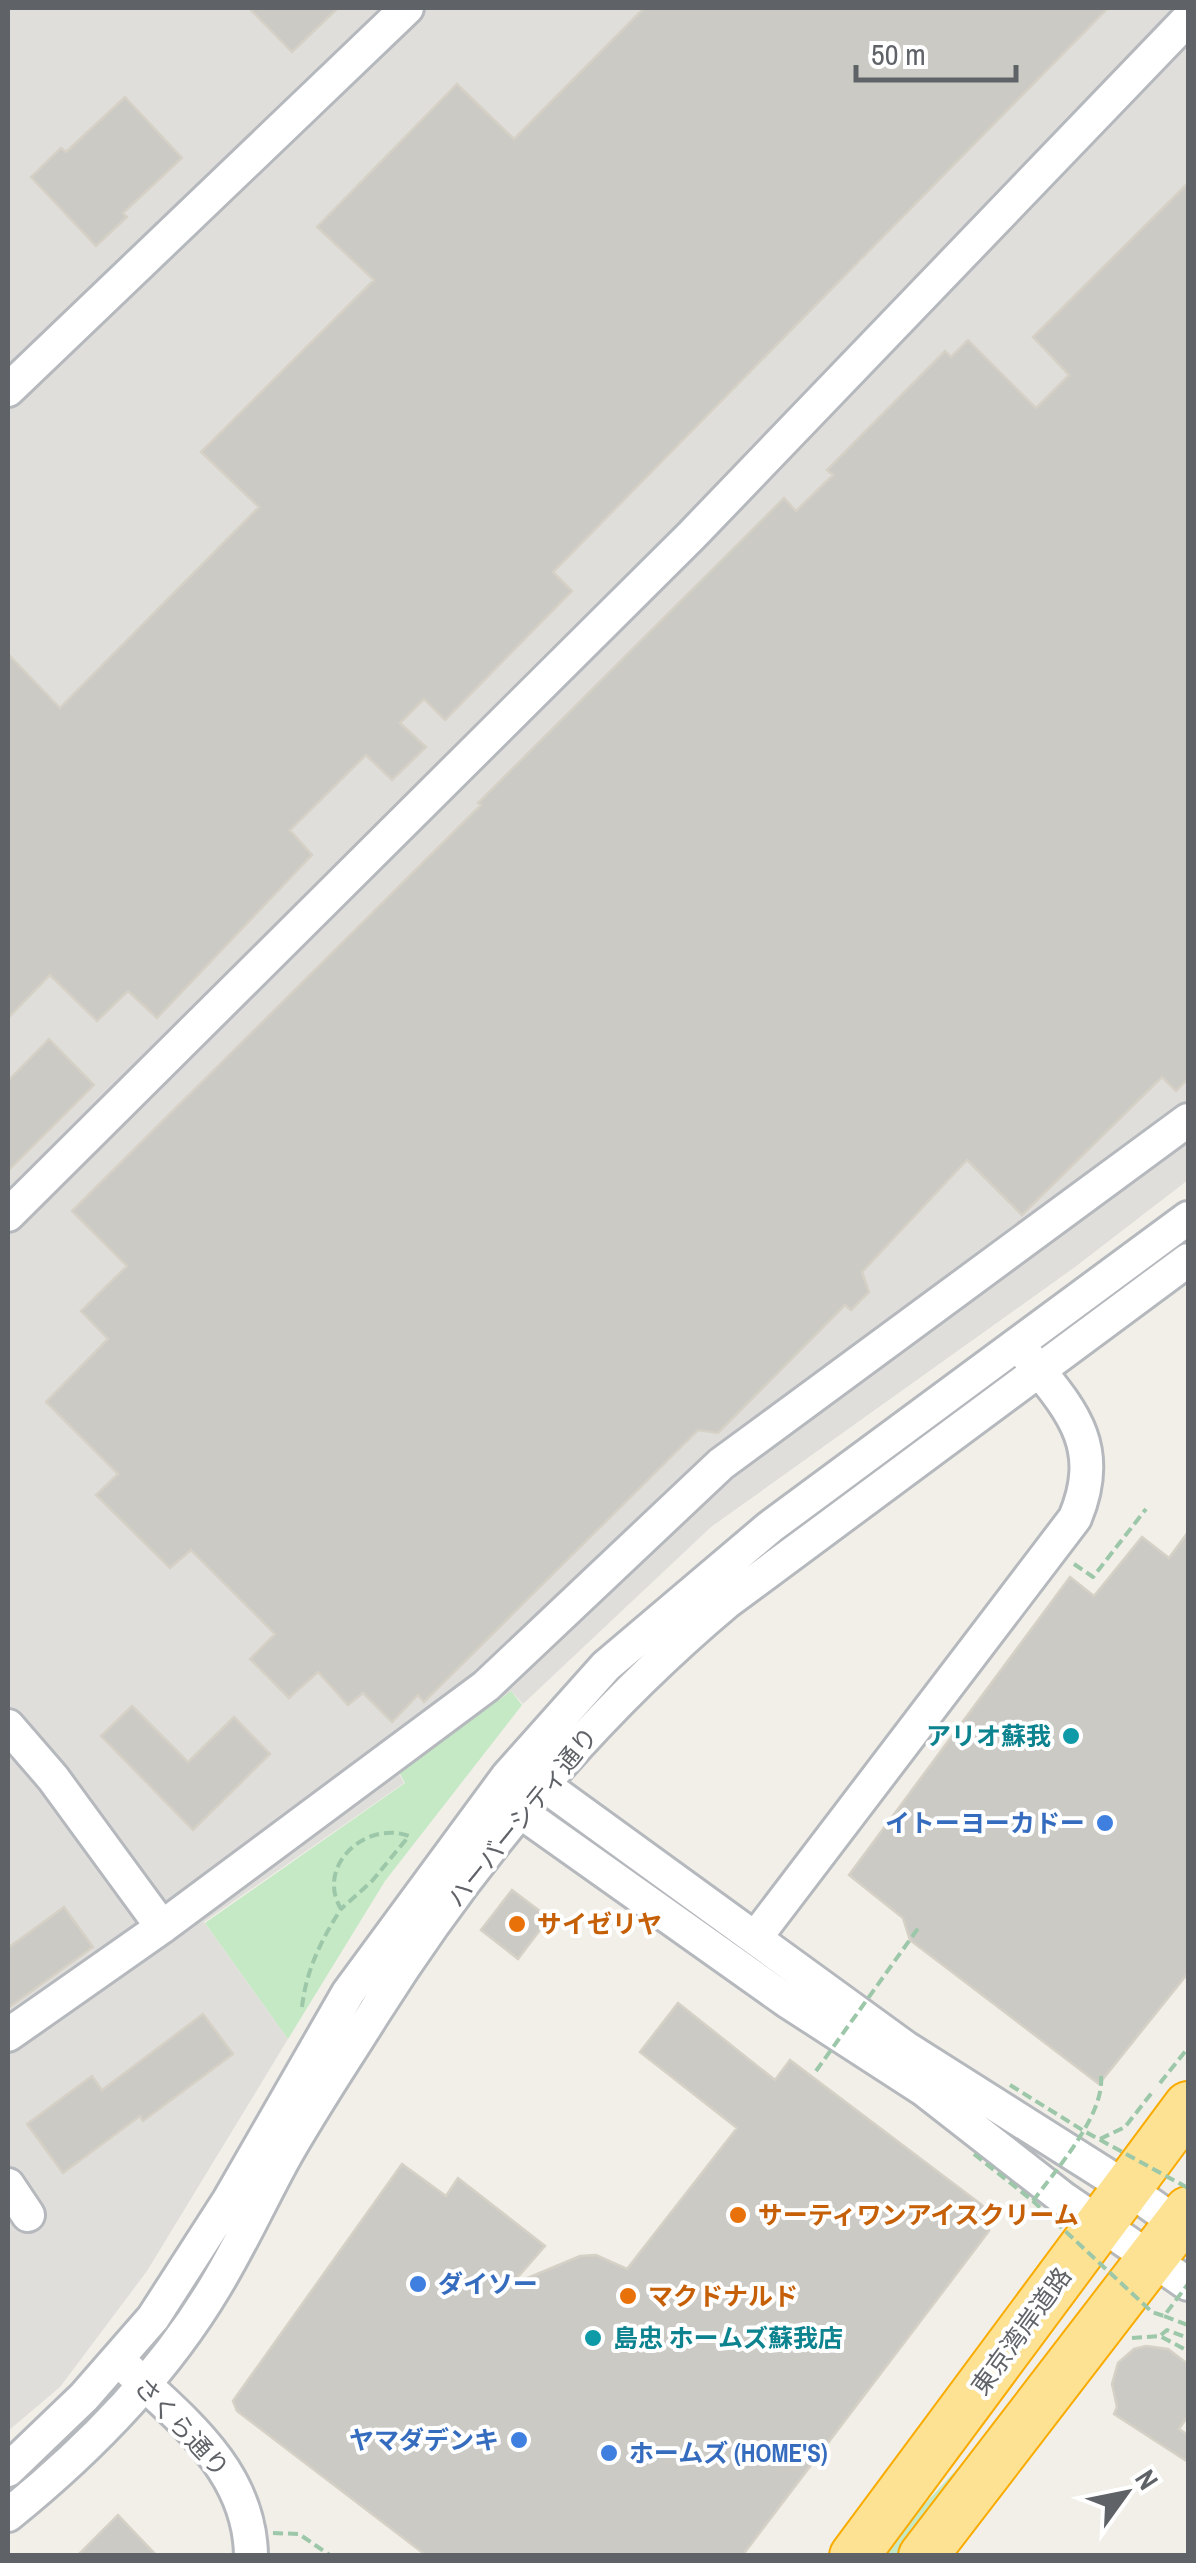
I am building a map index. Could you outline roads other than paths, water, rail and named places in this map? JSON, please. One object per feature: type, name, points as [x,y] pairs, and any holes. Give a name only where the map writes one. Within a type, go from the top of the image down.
[{"type":"highway","name":"東京湾岸道路","points":[[854,2556],[1188,2106]]},
{"type":"highway","points":[[923,2556],[1182,2240]]},
{"type":"street","points":[[8,390],[406,8]]},
{"type":"street","points":[[8,1216],[678,549],[1188,20]]},
{"type":"street","points":[[8,2035],[162,1927],[486,1686],[720,1464],[1188,1120]]},
{"type":"street","name":"ハーバーシティ通り","points":[[8,2515],[71,2460],[144,2384],[215,2288],[285,2156],[378,2007],[472,1875],[577,1744],[690,1634],[1029,1358],[1188,1218]]},
{"type":"street","name":"ハーバーシティ通り","points":[[8,2470],[60,2423],[153,2318],[194,2257],[348,1993],[507,1777],[606,1666],[722,1564],[832,1480],[1188,1260]]},
{"type":"street","points":[[756,1937],[1075,1518],[1085,1494],[1086,1447],[1070,1411],[1029,1358]]},
{"type":"street","points":[[8,1726],[53,1778],[162,1927]]},
{"type":"street","points":[[507,1777],[544,1785],[756,1937],[1113,2206],[1182,2240]]},
{"type":"street","points":[[507,1777],[522,1813],[787,2002],[1113,2206],[1182,2240]]},
{"type":"street","points":[[8,2185],[28,2214]]},
{"type":"street","name":"さくら通り","points":[[118,2360],[182,2419],[229,2474],[260,2544]]},
{"type":"place","name":"アリオ蘇我","points":[[1071,1736]]},
{"type":"place","name":"イトーヨーカドー","points":[[1105,1823]]},
{"type":"place","name":"サイゼリヤ","points":[[517,1924]]},
{"type":"place","name":"サーティワンアイスクリーム","points":[[738,2215]]},
{"type":"place","name":"ダイソー","points":[[418,2284]]},
{"type":"place","name":"マクドナルド","points":[[628,2296]]},
{"type":"place","name":"島忠 ホームズ蘇我店","points":[[593,2338]]},
{"type":"place","name":"ヤマダデンキ","points":[[519,2440]]},
{"type":"place","name":"ホームズ (HOME'S)","points":[[609,2453]]}]
